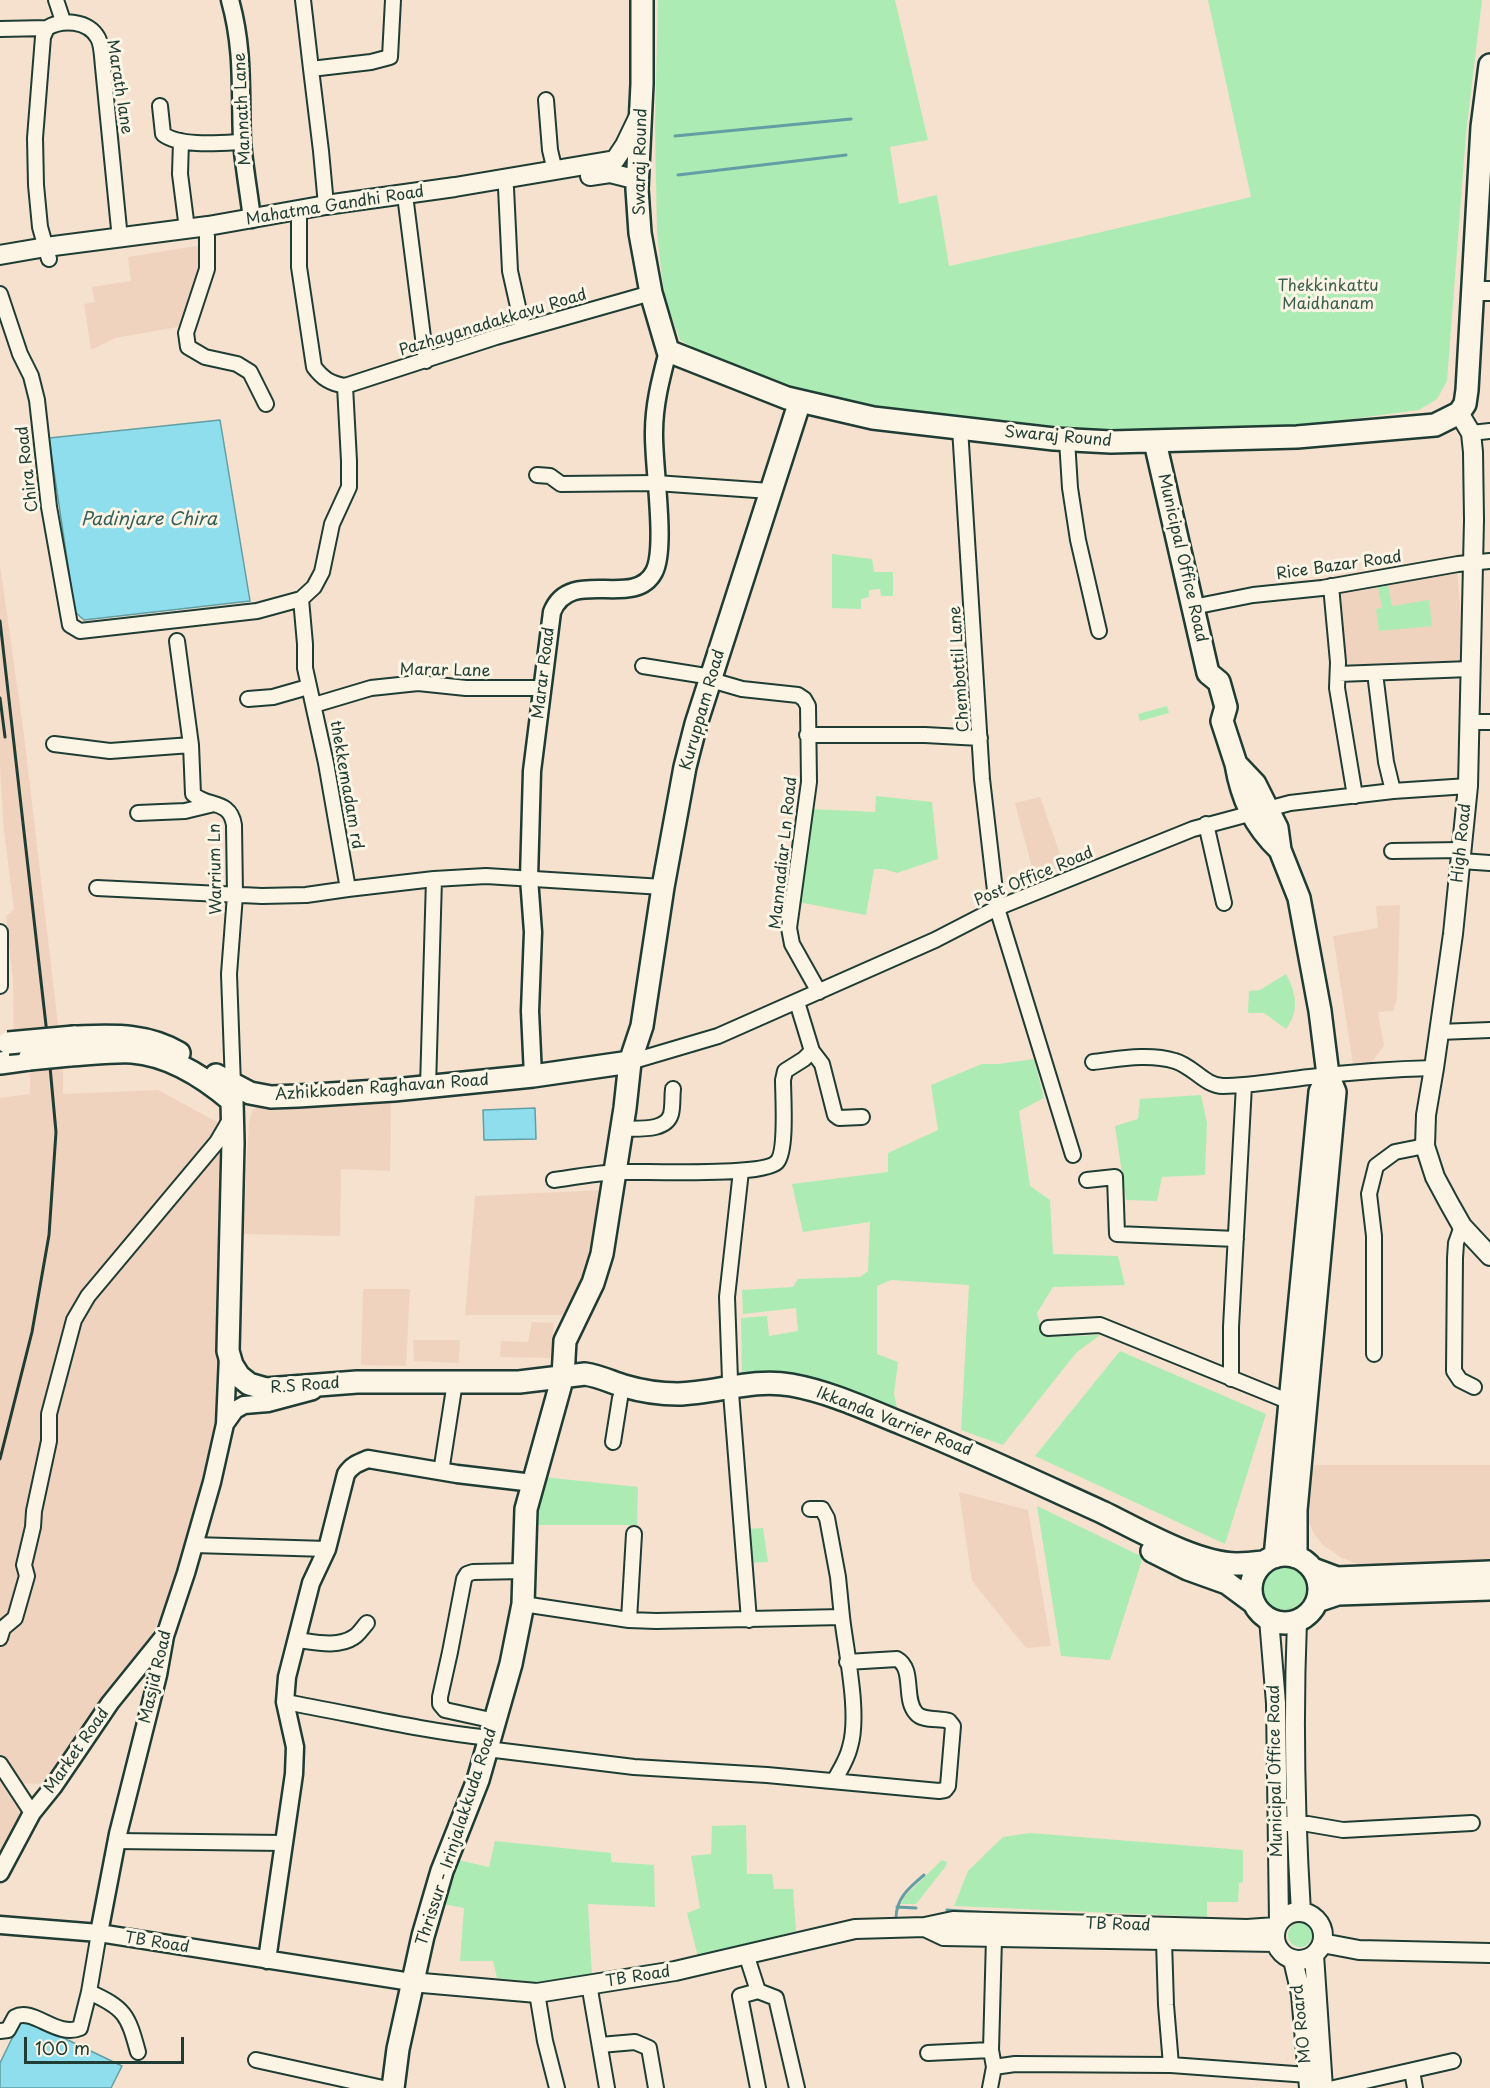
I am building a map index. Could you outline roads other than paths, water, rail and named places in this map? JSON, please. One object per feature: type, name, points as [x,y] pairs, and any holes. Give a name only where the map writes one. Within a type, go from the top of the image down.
[{"type":"main road","name":"Swaraj Round","points":[[642,0],[638,180],[640,233],[651,293],[668,351],[801,401],[873,418],[1067,440],[1155,442],[1297,437],[1435,425],[1459,413]]},
{"type":"main road","points":[[1459,413],[1465,404],[1482,291],[1490,65]]},
{"type":"main road","name":"Mahatma Gandhi Road","points":[[299,216],[326,205],[615,160],[626,145],[641,112]]},
{"type":"main road","name":"Mahatma Gandhi Road","points":[[0,255],[47,253],[207,236],[299,216],[610,173],[638,180]]},
{"type":"main road","name":"Mahatma Gandhi Road","points":[[0,266],[47,253],[120,239],[187,229],[254,224]]},
{"type":"main road","name":"Kuruppam Road","points":[[615,1172],[630,1062],[642,1026],[663,887],[685,767],[696,724],[801,401]]},
{"type":"main road","name":"High Road","points":[[1459,413],[1471,433],[1482,561],[1470,669],[1468,786],[1462,856],[1426,1115],[1425,1146],[1435,1177],[1462,1226],[1490,1256]]},
{"type":"main road","name":"Municipal Office Road","points":[[1155,442],[1208,673],[1220,682],[1226,707],[1222,721],[1236,764],[1255,784],[1259,810],[1277,828],[1280,850],[1299,898],[1320,1011],[1328,1075],[1335,1092],[1296,1510],[1305,1563]]},
{"type":"main road","name":"Azhikkoden Raghavan Road","points":[[72,1046],[126,1036],[150,1039],[169,1047],[232,1101],[250,1093],[271,1097],[428,1087],[533,1076],[630,1062]]},
{"type":"main road","points":[[4,1043],[72,1046]]},
{"type":"main road","points":[[0,1063],[29,1059],[72,1046]]},
{"type":"main road","points":[[1269,1559],[1290,1402],[1320,1092],[1328,1075]]},
{"type":"main road","points":[[232,1101],[240,1105],[251,1099],[271,1097]]},
{"type":"main road","name":"R.S Road","points":[[232,1101],[233,1154],[228,1351],[232,1365],[239,1376],[260,1389],[338,1384],[519,1382],[563,1376]]},
{"type":"main road","name":"Thrissur - Irinjalakkuda Road","points":[[393,2088],[411,1982],[442,1871],[478,1780],[512,1664],[523,1604],[526,1509],[563,1376],[565,1341],[597,1273],[615,1172]]},
{"type":"main road","name":"Ikkanda Varrier Road","points":[[563,1376],[585,1374],[625,1386],[675,1394],[731,1393],[784,1396],[812,1401],[856,1416],[968,1462],[1188,1569],[1227,1583],[1254,1603]]},
{"type":"main road","name":"Ikkanda Varrier Road","points":[[563,1376],[620,1398],[650,1404],[704,1404],[759,1384],[787,1384],[816,1390],[974,1453],[1179,1549],[1220,1562],[1236,1564],[1269,1559]]},
{"type":"main road","points":[[1305,1563],[1318,1579],[1317,1601],[1306,1616],[1297,1621],[1280,1623],[1269,1619],[1254,1603],[1251,1592],[1252,1581],[1256,1570],[1269,1559],[1282,1555],[1305,1563],[1337,1578],[1490,1572]]},
{"type":"main road","points":[[1317,1601],[1338,1594],[1490,1589]]},
{"type":"main road","name":"Municipal Office Road","points":[[1269,1619],[1276,1703],[1277,1930]]},
{"type":"main road","points":[[1297,1621],[1294,1703],[1301,1912]]},
{"type":"main road","points":[[1323,2088],[1318,1949],[1322,1927],[1312,1915],[1301,1912],[1288,1914],[1277,1930],[1282,1953],[1293,1960],[1307,1959],[1318,1949],[1490,1953]]},
{"type":"main road","name":"TB Road","points":[[411,1982],[537,1993],[675,1971],[855,1929],[925,1927],[952,1921],[1277,1930]]},
{"type":"main road","points":[[925,1927],[944,1936],[1164,1941],[1277,1930]]},
{"type":"main road","name":"MO Roard","points":[[1293,1960],[1301,1994],[1308,2081]]},
{"type":"street","points":[[0,29],[46,28],[63,21],[56,0]]},
{"type":"street","name":"Mannath Lane","points":[[230,0],[239,41],[242,142],[254,224]]},
{"type":"street","points":[[303,0],[326,205]]},
{"type":"street","points":[[311,69],[370,62],[390,57],[393,0]]},
{"type":"street","name":"Marath lane","points":[[63,21],[90,29],[98,39],[103,67],[120,239]]},
{"type":"street","points":[[46,28],[43,38],[35,138],[40,227],[47,253]]},
{"type":"street","points":[[546,100],[550,150],[555,171]]},
{"type":"street","points":[[160,106],[163,134],[169,139],[199,143],[242,142]]},
{"type":"street","points":[[180,141],[180,174],[187,229]]},
{"type":"street","points":[[506,188],[510,271],[524,329]]},
{"type":"street","points":[[406,203],[426,361]]},
{"type":"street","points":[[299,216],[299,267],[314,368],[321,377],[333,384],[345,386],[349,461],[349,487],[332,524],[322,572],[315,587],[301,599]]},
{"type":"street","points":[[207,236],[207,269],[186,333],[188,347],[205,357],[237,364],[250,372],[266,404]]},
{"type":"street","name":"Pazhayanadakkavu Road","points":[[345,386],[524,329],[651,293]]},
{"type":"street","name":"Chira Road","points":[[0,294],[20,354],[31,376],[37,400],[49,507],[70,625],[80,631],[93,631],[257,611],[301,599]]},
{"type":"street","name":"Marar Road","points":[[533,1076],[530,1011],[532,932],[529,878],[532,771],[552,612],[556,602],[572,591],[595,588],[633,588],[645,584],[655,572],[660,544],[654,430],[657,394],[668,351]]},
{"type":"street","name":"Chembottil Lane","points":[[960,428],[982,779],[997,908],[1073,1155]]},
{"type":"street","points":[[1471,433],[1490,431]]},
{"type":"street","points":[[1067,440],[1070,488],[1078,540],[1099,631]]},
{"type":"street","points":[[537,475],[550,476],[561,484],[656,483],[770,491]]},
{"type":"street","name":"Rice Bazar Road","points":[[1193,607],[1254,595],[1331,586],[1482,561]]},
{"type":"street","points":[[1331,586],[1338,662],[1337,688],[1355,796]]},
{"type":"street","name":"thekkemadam rd","points":[[301,599],[308,687],[315,705],[348,889]]},
{"type":"street","name":"Warrium Ln","points":[[177,641],[191,745],[193,794],[199,799],[216,803],[228,810],[232,816],[235,895],[229,974],[232,1101]]},
{"type":"street","name":"Mannadiar Ln Road","points":[[643,666],[712,678],[742,689],[798,695],[808,706],[809,782],[789,928],[792,944],[819,992]]},
{"type":"street","points":[[1338,674],[1470,669]]},
{"type":"street","points":[[1375,673],[1386,762],[1393,791]]},
{"type":"street","name":"Marar Lane","points":[[315,705],[371,688],[418,683],[466,688],[542,688]]},
{"type":"street","points":[[248,699],[273,697],[308,687]]},
{"type":"street","points":[[1470,723],[1490,723]]},
{"type":"street","points":[[807,735],[914,735],[980,738]]},
{"type":"street","points":[[54,744],[110,751],[191,745]]},
{"type":"street","name":"Post Office Road","points":[[630,1062],[718,1036],[935,940],[997,908],[1206,824],[1290,803],[1393,791],[1468,786]]},
{"type":"street","points":[[138,813],[185,811],[216,803]]},
{"type":"street","points":[[1206,824],[1224,903]]},
{"type":"street","points":[[1392,851],[1462,856],[1490,862]]},
{"type":"street","points":[[98,888],[235,895],[306,895],[434,879],[486,876],[663,887]]},
{"type":"street","points":[[428,1087],[434,879]]},
{"type":"street","points":[[0,932],[0,986]]},
{"type":"street","points":[[797,1002],[812,1051],[822,1064],[835,1115],[839,1118],[862,1117]]},
{"type":"street","points":[[1439,1032],[1490,1030]]},
{"type":"street","points":[[554,1180],[615,1172],[741,1171],[769,1167],[778,1161],[782,1149],[785,1071],[812,1051]]},
{"type":"street","points":[[1093,1062],[1143,1057],[1173,1060],[1190,1067],[1208,1082],[1220,1086],[1244,1086],[1369,1070],[1434,1068]]},
{"type":"street","points":[[1231,1379],[1244,1086]]},
{"type":"street","points":[[622,1129],[660,1126],[666,1122],[671,1115],[673,1089]]},
{"type":"street","points":[[0,1638],[3,1628],[15,1618],[27,1576],[24,1565],[49,1441],[49,1414],[74,1320],[88,1296],[216,1142],[232,1101]]},
{"type":"street","points":[[1374,1354],[1374,1236],[1369,1194],[1376,1166],[1395,1152],[1425,1146]]},
{"type":"street","points":[[741,1171],[728,1297],[731,1393],[749,1620]]},
{"type":"street","points":[[1087,1180],[1115,1177],[1117,1234],[1236,1239]]},
{"type":"street","points":[[1462,1226],[1455,1251],[1454,1371],[1460,1380],[1474,1387]]},
{"type":"street","points":[[1048,1328],[1100,1325],[1290,1402]]},
{"type":"street","name":"Masjid Road","points":[[99,1933],[116,1842],[158,1675],[165,1636],[212,1482],[225,1424],[228,1351]]},
{"type":"street","points":[[441,1472],[455,1382]]},
{"type":"street","points":[[225,1424],[236,1410],[244,1405],[288,1399],[338,1384]]},
{"type":"street","points":[[613,1442],[620,1398]]},
{"type":"street","points":[[267,1960],[294,1774],[295,1747],[285,1702],[287,1677],[311,1583],[327,1549],[346,1474],[357,1463],[368,1460],[441,1472],[533,1483]]},
{"type":"street","points":[[810,1509],[822,1509],[827,1518],[838,1577],[852,1700],[851,1746],[834,1781]]},
{"type":"street","points":[[629,1620],[634,1534]]},
{"type":"street","points":[[194,1545],[327,1549]]},
{"type":"street","points":[[491,1736],[446,1710],[440,1704],[440,1697],[464,1579],[467,1574],[524,1571]]},
{"type":"street","points":[[523,1604],[629,1620],[842,1617]]},
{"type":"street","points":[[297,1640],[330,1644],[344,1642],[355,1637],[367,1623]]},
{"type":"street","name":"Market Road","points":[[0,1873],[32,1813],[110,1703],[165,1636]]},
{"type":"street","points":[[285,1702],[439,1732],[491,1736],[634,1767],[945,1790],[948,1786],[953,1726],[949,1721],[916,1714],[902,1662],[897,1659],[847,1662]]},
{"type":"street","points":[[0,1764],[32,1813]]},
{"type":"street","points":[[17,1790],[46,1795]]},
{"type":"street","points":[[1277,1824],[1308,1824],[1343,1830],[1472,1822]]},
{"type":"street","points":[[116,1842],[284,1843]]},
{"type":"street","name":"TB Road","points":[[0,1925],[99,1933],[411,1982]]},
{"type":"street","points":[[0,2031],[8,2030],[15,2017],[25,2014],[53,2027],[73,2031],[80,2028],[99,1933]]},
{"type":"street","points":[[990,2088],[994,2067],[991,2050],[994,1938]]},
{"type":"street","points":[[1164,1941],[1171,2065]]},
{"type":"street","points":[[746,1954],[758,1991]]},
{"type":"street","points":[[589,1984],[607,2088]]},
{"type":"street","points":[[758,2088],[740,1996],[758,1991],[776,1998],[797,2088]]},
{"type":"street","points":[[89,1992],[107,2000],[121,2010],[130,2022],[138,2052]]},
{"type":"street","points":[[537,1993],[545,2041],[557,2088]]},
{"type":"street","points":[[600,2045],[635,2042],[649,2048],[656,2088]]},
{"type":"street","points":[[928,2053],[991,2050]]},
{"type":"street","points":[[256,2060],[383,2088]]},
{"type":"street","points":[[1334,2088],[1366,2084],[1453,2061]]},
{"type":"street","points":[[994,2067],[1047,2063],[1171,2065],[1308,2081]]},
{"type":"street","points":[[1412,2071],[1415,2088]]},
{"type":"water","name":"Padinjare Chira","points":[[220,420],[250,601],[84,620],[75,612],[49,438]]},
{"type":"water","points":[[535,1108],[536,1139],[484,1140],[483,1110]]},
{"type":"water","points":[[22,2018],[122,2066],[111,2088],[0,2088],[0,2063]]},
{"type":"waterway","points":[[675,136],[851,119]]},
{"type":"waterway","points":[[678,175],[846,155]]},
{"type":"waterway","points":[[896,1918],[901,1899],[924,1875]]},
{"type":"waterway","points":[[897,1907],[916,1908]]},
{"type":"waterway","points":[[947,1910],[989,1913]]},
{"type":"railway","points":[[0,621],[56,1132],[49,1235],[32,1332],[0,1459]]},
{"type":"railway","points":[[0,698],[5,737]]},
{"type":"park label","name":"Thekkinkattu Maidhanam","points":[[1328,296]]}]
